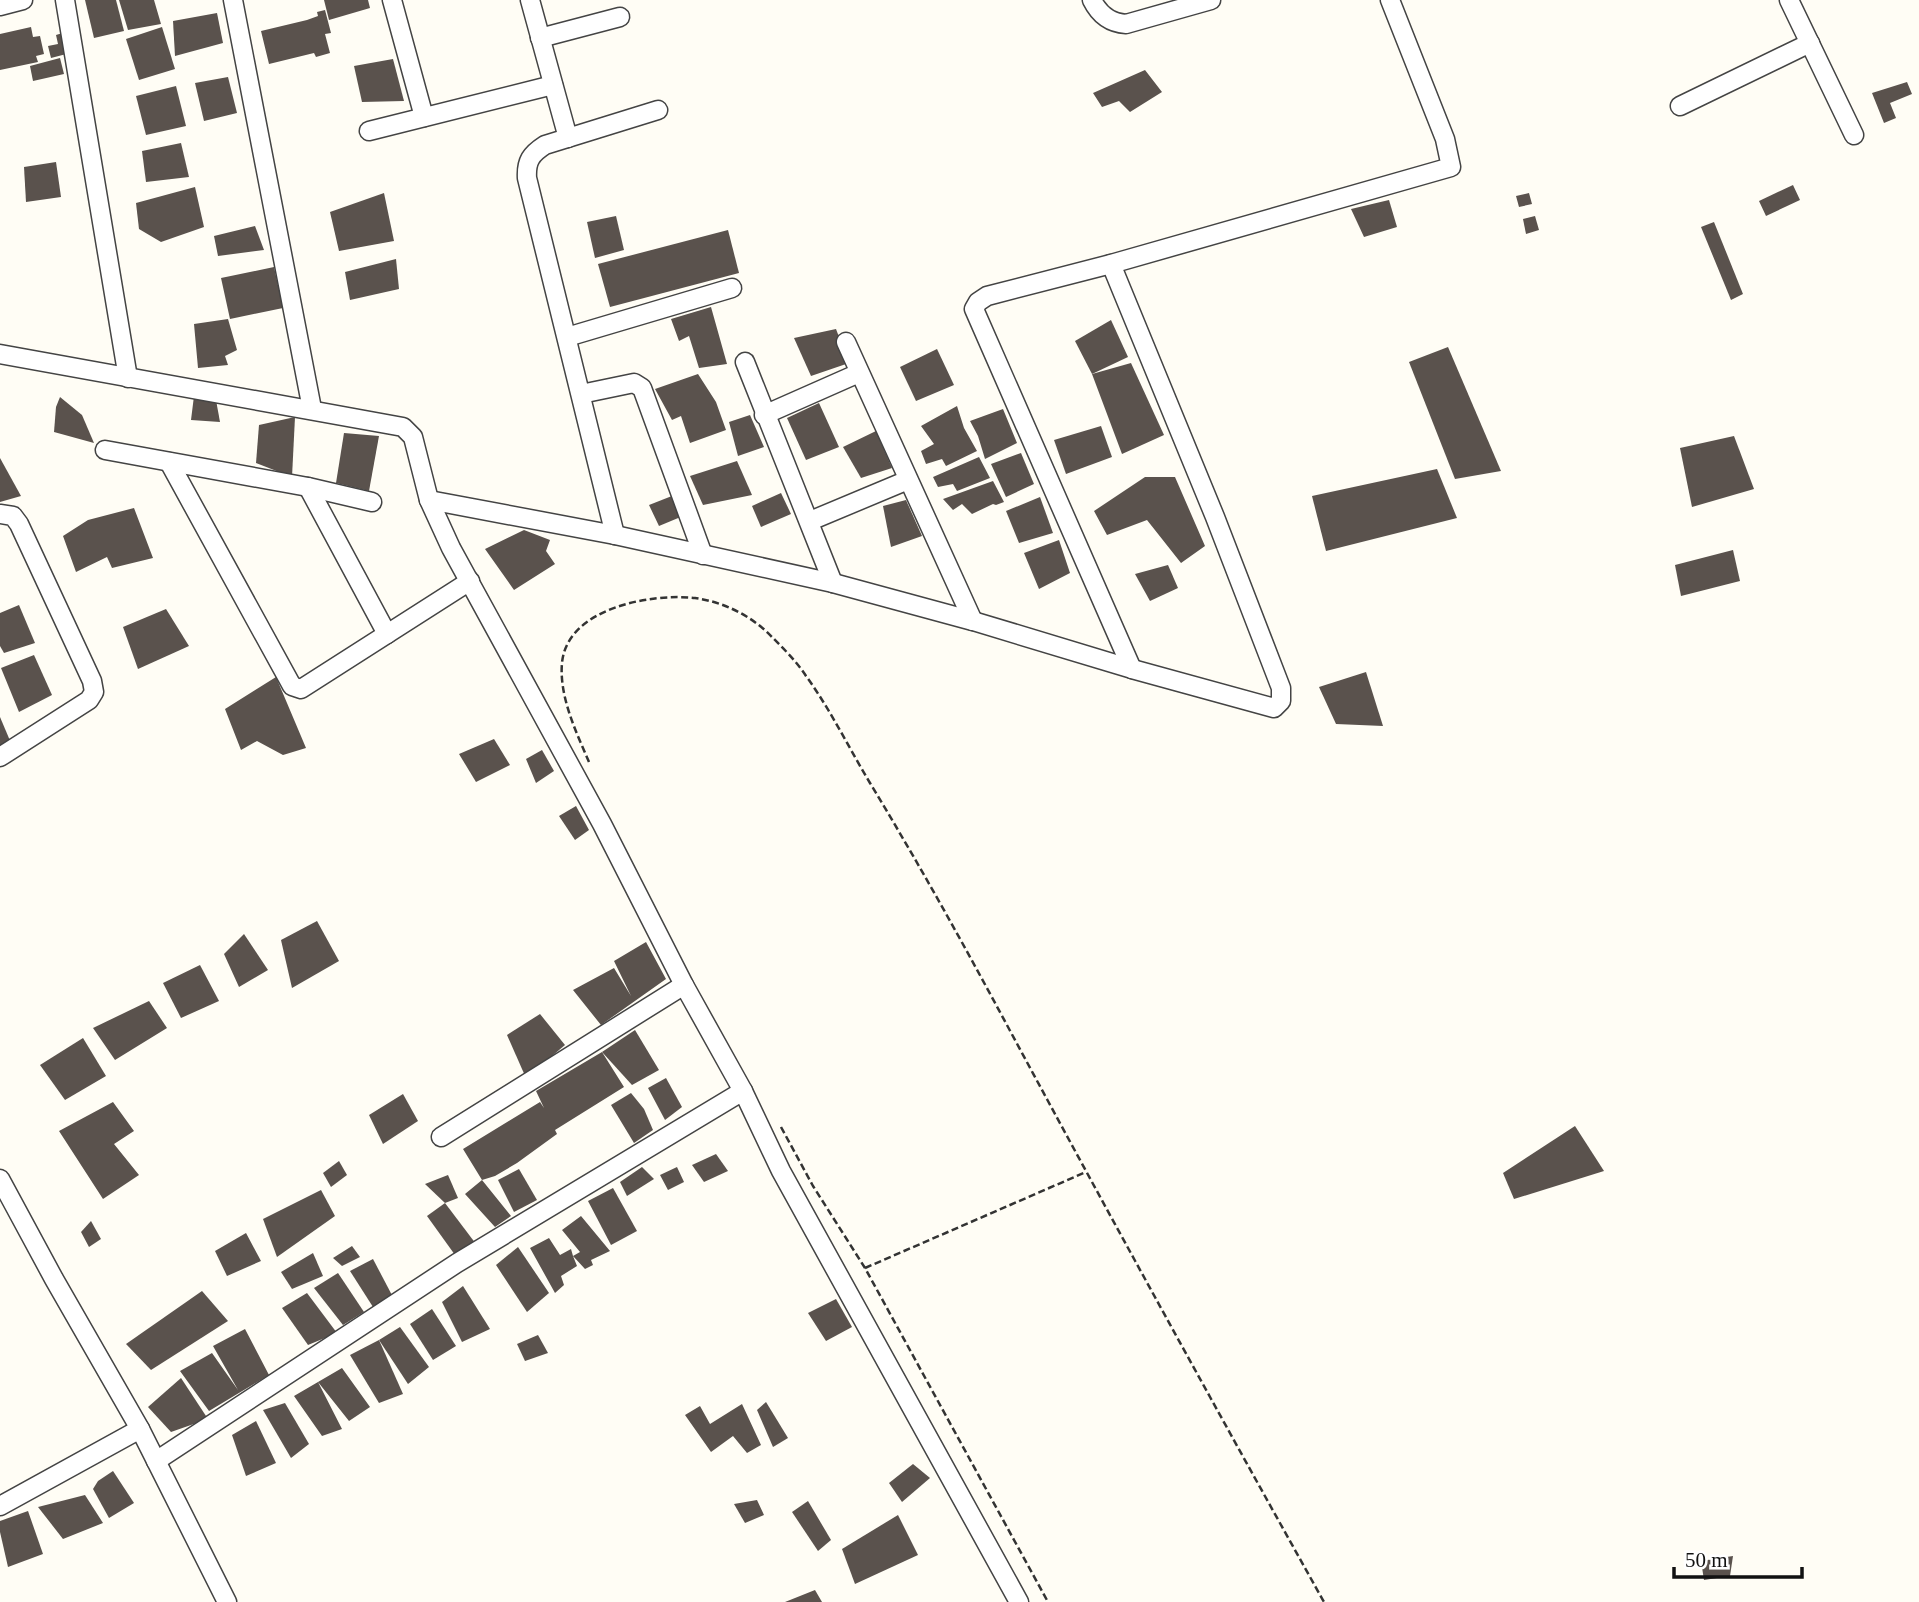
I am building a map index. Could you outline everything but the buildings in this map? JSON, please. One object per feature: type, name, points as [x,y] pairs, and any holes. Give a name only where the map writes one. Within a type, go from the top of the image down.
[{"type":"street","points":[[0,6],[23,0]]},
{"type":"street","points":[[65,0],[128,378]]},
{"type":"street","points":[[233,0],[312,409]]},
{"type":"street","points":[[392,0],[424,117]]},
{"type":"street","points":[[530,0],[568,138]]},
{"type":"street","points":[[1092,0],[1104,16],[1115,24],[1126,24],[1211,0]]},
{"type":"street","points":[[1132,669],[974,309],[978,302],[988,296],[1111,264],[1451,167],[1445,139],[1390,0]]},
{"type":"street","points":[[1789,0],[1854,135]]},
{"type":"street","points":[[540,38],[620,18]]},
{"type":"street","points":[[1680,106],[1810,43]]},
{"type":"street","points":[[369,131],[553,85]]},
{"type":"street","points":[[615,535],[526,165],[532,153],[545,145],[659,110]]},
{"type":"street","points":[[429,500],[615,535],[833,583],[1275,708],[1280,701],[1281,688],[1215,517],[1111,264]]},
{"type":"street","points":[[566,337],[732,288]]},
{"type":"street","points":[[846,342],[973,621]]},
{"type":"street","points":[[0,354],[403,427],[414,437],[429,500],[470,581],[743,1091],[781,1171],[1019,1602]]},
{"type":"street","points":[[745,362],[833,583]]},
{"type":"street","points":[[764,415],[859,373]]},
{"type":"street","points":[[580,394],[634,383],[642,388],[704,555]]},
{"type":"street","points":[[105,450],[307,487],[372,502]]},
{"type":"street","points":[[169,462],[292,686],[301,689],[470,581]]},
{"type":"street","points":[[810,521],[908,480]]},
{"type":"street","points":[[307,487],[387,634]]},
{"type":"street","points":[[0,514],[13,516],[19,524],[92,681],[93,692],[89,700],[0,757]]},
{"type":"street","points":[[441,1137],[684,985]]},
{"type":"street","points":[[156,1461],[457,1263],[743,1091]]},
{"type":"street","points":[[0,1179],[140,1429],[227,1602]]},
{"type":"street","points":[[0,1506],[140,1429]]},
{"type":"path","points":[[591,767],[575,730],[565,694],[562,662],[569,642],[580,626],[602,612],[628,604],[666,598],[695,598],[743,613],[769,633],[806,675],[936,894],[1324,1602]]},
{"type":"path","points":[[775,1116],[813,1186],[865,1268],[1048,1602]]},
{"type":"path","points":[[865,1268],[1086,1172]]}]
